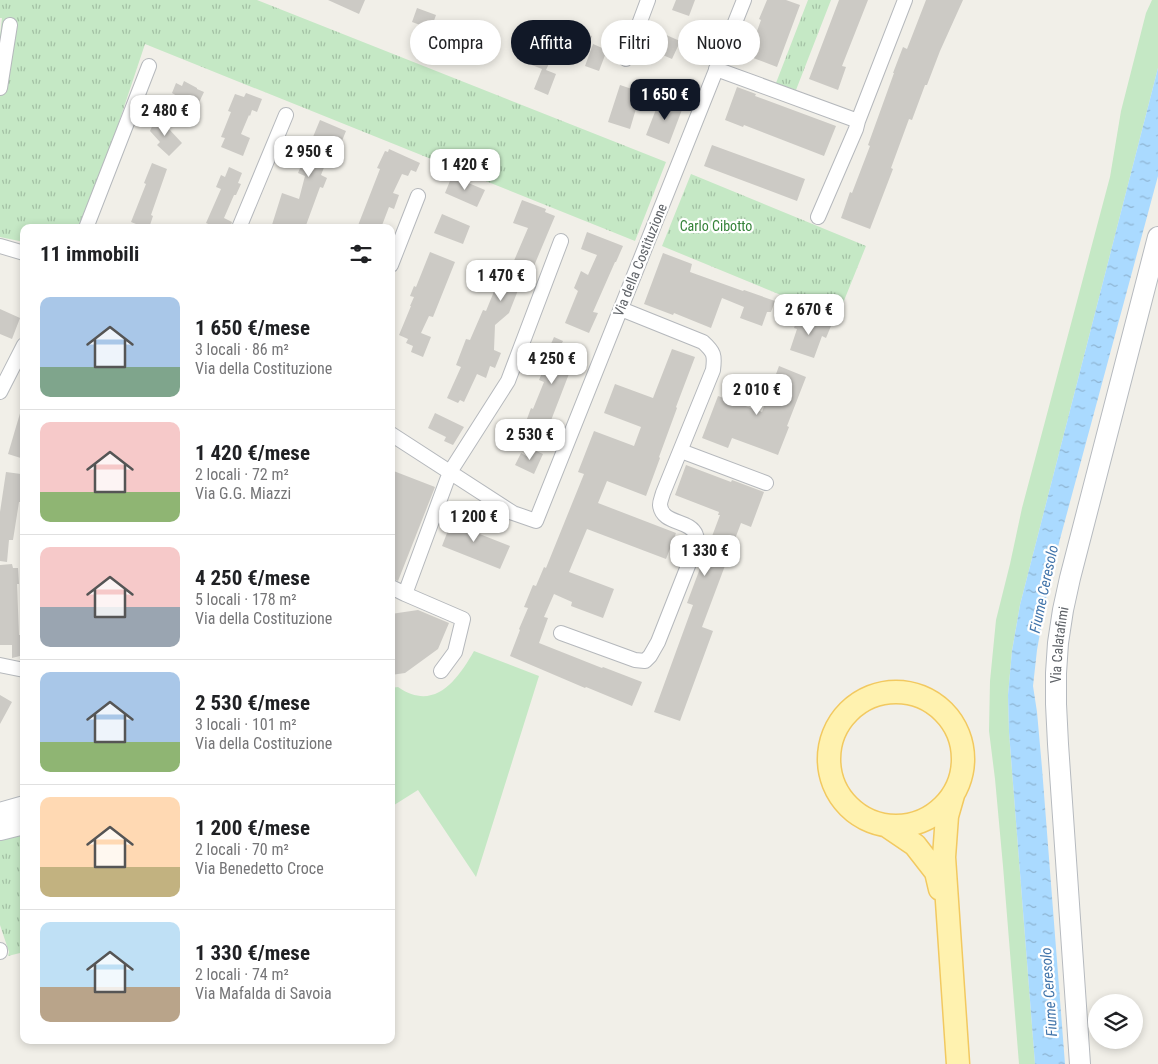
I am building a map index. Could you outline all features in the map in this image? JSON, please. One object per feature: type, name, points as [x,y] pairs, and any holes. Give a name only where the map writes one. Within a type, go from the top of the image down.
[{"type":"main road","name":"Via Calatafimi","points":[[1080,1064],[1058,744],[1056,673],[1058,643],[1070,578],[1158,237]]},
{"type":"main road","points":[[947,917],[936,872],[914,845],[887,826],[865,819],[847,805],[834,786],[829,764],[831,742],[840,721],[856,705],[876,694],[899,692],[921,696],[940,708],[954,726],[962,747],[962,770],[947,816],[944,857],[958,1064]]},
{"type":"main road","points":[[887,826],[907,825],[926,819],[942,807],[954,792]]},
{"type":"main road","points":[[0,812],[20,807]]},
{"type":"main road","points":[[0,830],[20,825]]},
{"type":"main road","points":[[948,1064],[948,1050],[954,1011]]},
{"type":"main road","points":[[954,1011],[966,1042],[969,1064]]},
{"type":"street","points":[[641,20],[648,0]]},
{"type":"street","name":"Via della Costituzione","points":[[450,472],[512,513],[536,521],[744,0]]},
{"type":"street","points":[[818,217],[856,129],[905,0]]},
{"type":"street","points":[[0,88],[10,26]]},
{"type":"street","points":[[88,224],[149,66]]},
{"type":"street","points":[[716,69],[858,122]]},
{"type":"street","points":[[241,224],[286,115]]},
{"type":"street","points":[[395,254],[418,196]]},
{"type":"street","points":[[405,594],[450,472],[508,381],[561,241]]},
{"type":"street","points":[[0,246],[20,251]]},
{"type":"street","points":[[561,633],[635,660],[644,661],[650,656],[658,642],[697,543],[697,535],[692,528],[666,517],[662,512],[660,504],[714,370],[715,358],[712,350],[703,342],[620,309]]},
{"type":"street","points":[[0,392],[20,354]]},
{"type":"street","points":[[395,437],[450,472]]},
{"type":"street","points":[[681,450],[766,483]]},
{"type":"street","points":[[395,589],[463,619],[455,652],[441,671]]},
{"type":"street","points":[[0,665],[20,669]]},
{"type":"green space","points":[[0,0],[257,0],[410,61],[410,65],[421,65],[666,162],[635,241],[145,44],[85,224],[20,224],[20,241],[0,237],[0,36],[2,18],[0,18]]},
{"type":"green space","points":[[808,0],[831,0],[796,90],[776,83]]},
{"type":"green space","points":[[1152,0],[1158,0],[1158,68],[1020,605],[1012,651],[1008,695],[1009,732],[1035,1064],[1019,1064],[1003,866],[989,731],[990,681],[996,620],[1022,508],[1110,177],[1121,111],[1146,13]]},
{"type":"green space","name":"Carlo Cibotto","points":[[691,174],[866,246],[837,318],[662,246]]},
{"type":"green space","points":[[474,651],[539,676],[476,877],[418,790],[395,804],[395,687],[398,687],[411,694],[433,695],[443,690],[452,682]]},
{"type":"green space","points":[[20,834],[20,953],[8,956],[9,952],[0,925],[0,840]]},
{"type":"water","name":"Fiume Ceresolo","points":[[1158,68],[1158,176],[1060,539],[1048,588],[1037,650],[1033,686],[1042,768],[1065,1064],[1035,1064],[1009,732],[1008,695],[1012,651],[1020,605]]},
{"type":"building","points":[[328,0],[365,0],[359,14]]},
{"type":"building","points":[[676,0],[695,0],[689,16],[672,10]]},
{"type":"building","points":[[767,0],[786,0],[800,5],[777,67],[760,61],[761,20],[759,19]]},
{"type":"building","points":[[839,0],[868,0],[842,66],[846,67],[838,90],[809,79]]},
{"type":"building","points":[[926,0],[963,0],[927,85],[925,85],[912,120],[909,119],[891,168],[893,169],[870,229],[841,218],[870,146],[868,145],[903,47],[907,49]]},
{"type":"building","points":[[417,8],[436,15],[434,20],[413,20]]},
{"type":"building","points":[[668,36],[678,40],[678,46],[672,59],[668,57]]},
{"type":"building","points":[[593,44],[601,47],[601,65],[599,71],[585,66],[591,65]]},
{"type":"building","points":[[532,65],[548,65],[546,70],[556,74],[548,95],[534,89],[542,69]]},
{"type":"building","points":[[184,81],[204,92],[194,113],[182,108],[184,104],[175,100],[177,96],[172,93],[176,83],[182,86]]},
{"type":"building","points":[[620,85],[641,92],[630,129],[608,122]]},
{"type":"building","points":[[737,87],[756,94],[755,96],[836,126],[824,156],[744,125],[743,127],[725,120]]},
{"type":"building","points":[[246,93],[262,99],[257,112],[252,110],[249,115],[241,134],[250,138],[243,156],[221,147],[225,138],[221,137],[231,112],[228,111],[235,94],[244,97]]},
{"type":"building","points":[[660,99],[683,107],[669,144],[646,135]]},
{"type":"building","points":[[156,118],[170,124],[168,128],[182,143],[169,156],[157,145],[160,142],[150,131]]},
{"type":"building","points":[[320,120],[346,131],[337,153],[331,150],[321,175],[327,178],[323,188],[320,187],[306,224],[272,224],[282,193],[299,199],[305,176],[298,173]]},
{"type":"building","points":[[712,145],[805,179],[797,201],[704,166]]},
{"type":"building","points":[[389,149],[420,163],[416,172],[411,170],[408,176],[402,174],[393,193],[399,195],[394,209],[389,207],[383,224],[359,224],[380,169],[377,168],[385,151],[388,152]]},
{"type":"building","points":[[152,163],[167,169],[151,215],[153,216],[150,224],[136,224],[131,222],[146,184],[144,183]]},
{"type":"building","points":[[229,167],[242,173],[238,183],[241,184],[224,218],[232,222],[231,224],[208,224],[206,223],[221,189],[216,187],[221,175],[225,177]]},
{"type":"building","points":[[452,176],[485,190],[477,207],[445,193]]},
{"type":"building","points":[[522,200],[546,209],[545,212],[555,216],[531,273],[526,270],[509,313],[495,325],[494,350],[501,353],[495,368],[490,366],[486,378],[477,374],[464,402],[460,400],[458,403],[447,398],[461,367],[456,365],[466,339],[470,340],[483,310],[486,311],[495,289],[491,288],[497,273],[507,277],[528,228],[513,223]]},
{"type":"building","points":[[442,214],[470,226],[463,244],[434,233]]},
{"type":"building","points":[[587,232],[623,246],[593,312],[598,313],[589,333],[565,323],[578,291],[574,288],[581,271],[588,275],[597,255],[581,249]]},
{"type":"building","points":[[430,252],[455,262],[433,317],[429,316],[421,333],[431,337],[423,357],[411,352],[413,346],[406,343],[408,339],[399,335],[414,297],[410,296],[414,286],[416,287]]},
{"type":"building","points":[[663,253],[692,264],[690,272],[775,301],[771,312],[767,312],[762,326],[740,318],[744,307],[722,298],[711,328],[674,313],[673,315],[644,304]]},
{"type":"building","points":[[0,309],[20,318],[12,339],[0,334]]},
{"type":"building","points":[[799,314],[831,326],[826,338],[822,336],[814,358],[790,350],[797,329],[794,328]]},
{"type":"building","points":[[554,337],[563,341],[562,343],[583,352],[576,368],[572,366],[545,436],[524,427],[544,382],[539,380],[547,361],[544,360]]},
{"type":"building","points":[[672,349],[695,357],[646,496],[607,481],[598,503],[676,533],[666,559],[587,529],[569,572],[614,589],[603,618],[571,606],[572,602],[554,594],[544,617],[548,618],[539,643],[642,682],[632,706],[510,656],[528,608],[524,607],[533,585],[536,586],[544,567],[546,568],[584,474],[578,472],[594,431],[634,446],[641,427],[604,413],[615,384],[653,398]]},
{"type":"building","points":[[779,366],[806,377],[778,455],[732,438],[728,448],[702,438],[718,396],[762,412]]},
{"type":"building","points":[[20,413],[20,458],[8,454]]},
{"type":"building","points":[[435,413],[464,427],[453,445],[444,441],[446,437],[428,428]]},
{"type":"building","points":[[532,449],[543,454],[534,474],[515,465],[521,453],[528,457]]},
{"type":"building","points":[[686,465],[764,492],[751,527],[741,523],[702,627],[713,631],[680,721],[654,712],[693,605],[687,603],[720,515],[718,515],[719,512],[675,495]]},
{"type":"building","points":[[6,472],[20,474],[20,502],[13,540],[9,540],[7,562],[0,561],[0,512]]},
{"type":"building","points":[[395,472],[435,487],[398,581],[395,580]]},
{"type":"building","points":[[454,515],[480,525],[477,533],[510,546],[500,569],[442,546]]},
{"type":"building","points":[[12,564],[13,568],[18,568],[20,656],[12,658],[12,645],[0,645],[0,565]]},
{"type":"building","points":[[418,610],[449,623],[438,649],[405,673],[395,674],[395,613]]},
{"type":"building","points":[[0,695],[12,702],[0,724]]}]
